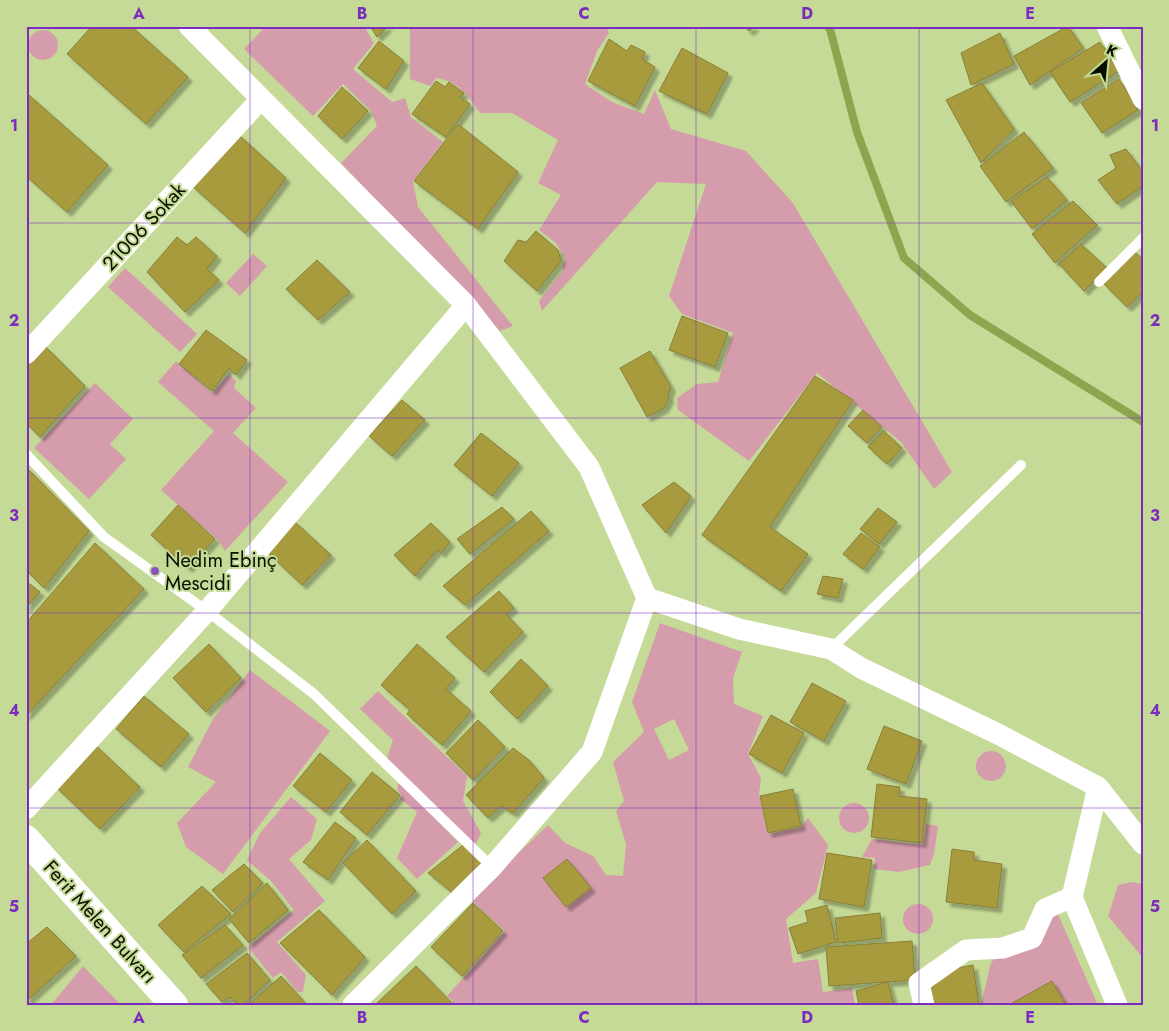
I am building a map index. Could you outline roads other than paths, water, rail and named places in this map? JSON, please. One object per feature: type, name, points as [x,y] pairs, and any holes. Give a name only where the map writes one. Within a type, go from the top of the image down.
[{"type":"main road","name":"Ferit Melen Bulvarı","points":[[26,839],[174,1005]]},
{"type":"street","points":[[189,26],[466,305],[589,467],[646,598],[592,752],[492,867],[353,1005]]},
{"type":"street","points":[[1107,26],[1143,100]]},
{"type":"street","name":"21006 Sokak","points":[[26,354],[261,99]]},
{"type":"street","points":[[26,809],[207,611],[466,305]]},
{"type":"street","points":[[646,598],[739,629],[831,650],[861,668],[998,734],[1098,787],[1143,844]]},
{"type":"street","points":[[1098,787],[1072,897],[1117,1005]]},
{"type":"street","points":[[924,1005],[919,983],[966,950],[1003,948],[1032,938],[1046,909],[1072,897]]},
{"type":"lane","points":[[1099,282],[1143,238]]},
{"type":"lane","points":[[26,454],[104,538],[207,611],[314,694],[492,867]]},
{"type":"lane","points":[[831,650],[1021,465]]},
{"type":"waterway","points":[[827,26],[830,29],[857,132],[904,258],[970,315],[1143,422]]},
{"type":"place","name":"Nedim Ebinç Mescidi","points":[[155,571]]}]
